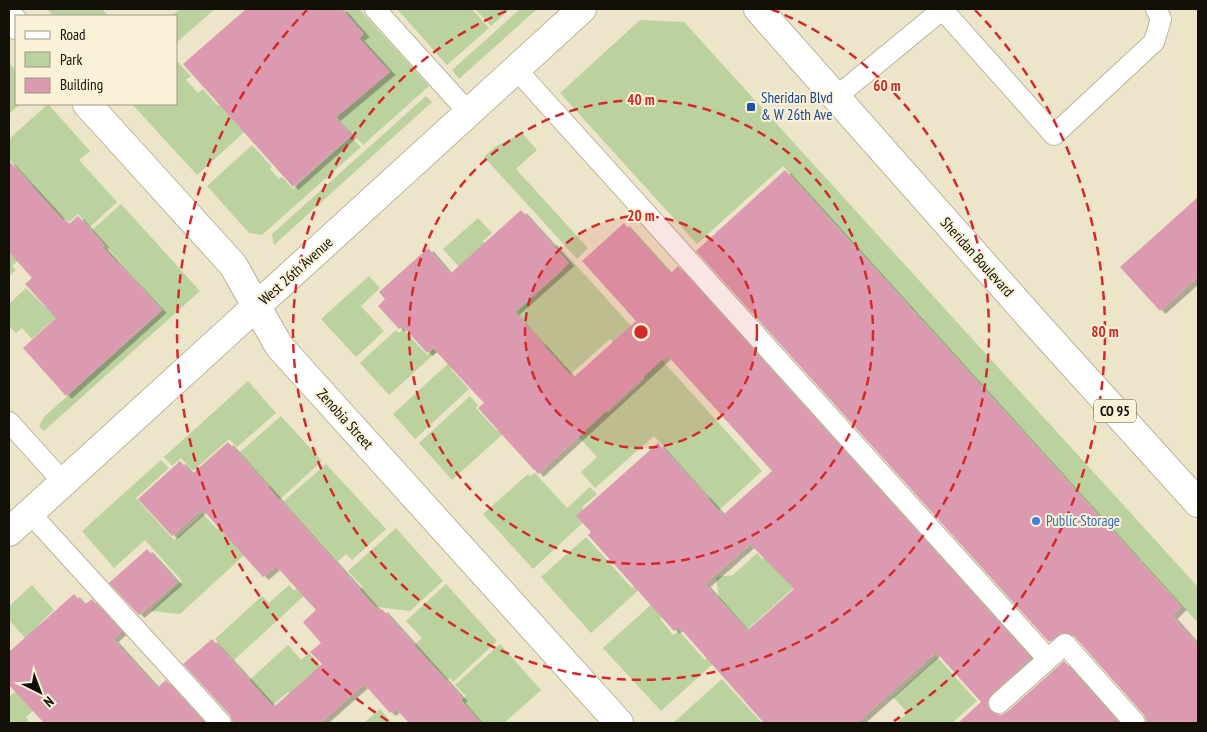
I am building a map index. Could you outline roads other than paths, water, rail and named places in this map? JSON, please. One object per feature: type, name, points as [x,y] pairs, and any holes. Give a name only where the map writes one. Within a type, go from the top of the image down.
[{"type":"street","name":"West 26th Avenue","points":[[9,532],[582,9]]},
{"type":"street","name":"Sheridan Boulevard","points":[[758,9],[1032,319],[1198,503]]},
{"type":"street","name":"Zenobia Street","points":[[88,105],[232,265],[279,346],[619,723]]},
{"type":"lane","points":[[375,9],[469,113]]},
{"type":"lane","points":[[836,97],[942,9],[1054,135],[1154,42],[1161,19],[1156,9]]},
{"type":"lane","points":[[516,69],[1048,659]]},
{"type":"lane","points":[[9,422],[64,483]]},
{"type":"lane","points":[[30,513],[221,723]]},
{"type":"lane","points":[[999,703],[1065,644],[1135,723]]},
{"type":"place","name":"Sheridan Blvd & W 26th Ave","points":[[751,107]]},
{"type":"place","name":"Public Storage","points":[[1036,521]]}]
